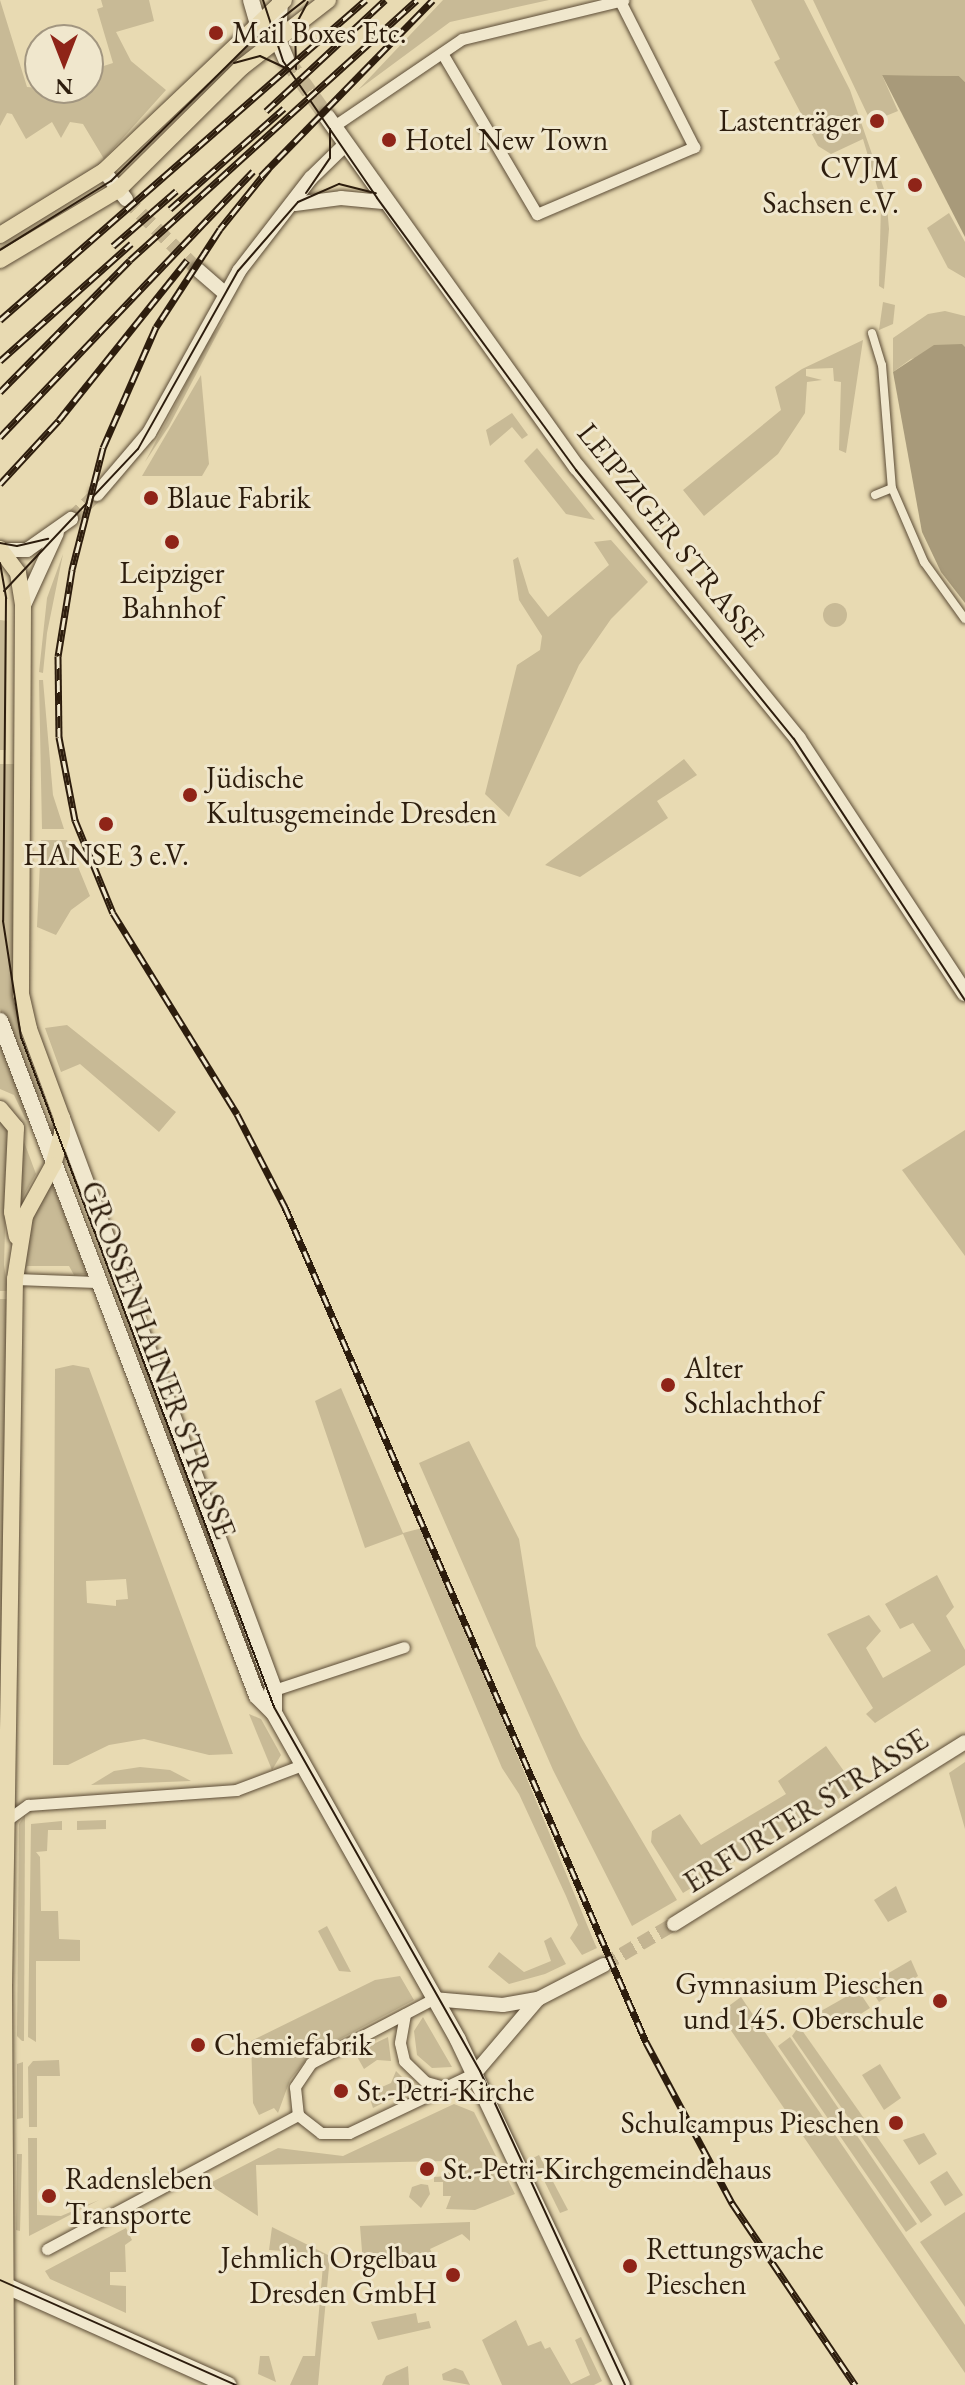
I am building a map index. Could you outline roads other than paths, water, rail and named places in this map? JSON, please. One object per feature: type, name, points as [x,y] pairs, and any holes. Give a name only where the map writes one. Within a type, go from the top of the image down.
[{"type":"main road","points":[[251,0],[257,21],[278,40],[286,59]]},
{"type":"main road","points":[[0,260],[122,194],[242,67],[328,0]]},
{"type":"main road","points":[[0,235],[104,171],[257,21],[282,1]]},
{"type":"main road","points":[[278,40],[282,1]]},
{"type":"main road","name":"LEIPZIGER STRASSE","points":[[330,121],[383,202],[577,467],[798,739],[965,993]]},
{"type":"main road","points":[[4,559],[23,606],[21,994],[29,1029],[62,1118],[53,1165],[17,1239]]},
{"type":"main road","name":"GROSSENHAINER STRASSE","points":[[0,1021],[257,1696],[274,1713],[475,2073]]},
{"type":"main road","points":[[0,1109],[16,1128],[12,1212],[17,1239],[3,1818],[6,2385]]},
{"type":"main road","name":"GROSSENHAINER STRASSE","points":[[62,1118],[274,1689],[274,1713]]},
{"type":"main road","points":[[475,2073],[622,2385]]},
{"type":"main road","points":[[4,2285],[228,2385]]},
{"type":"street","points":[[330,121],[462,39],[621,0],[694,147],[537,214],[442,53]]},
{"type":"street","points":[[97,494],[149,433],[224,293],[295,204],[311,178],[346,144]]},
{"type":"street","points":[[104,171],[122,194]]},
{"type":"street","points":[[295,204],[341,198],[383,202]]},
{"type":"street","points":[[198,270],[224,293]]},
{"type":"street","points":[[872,333],[882,365],[892,488],[921,564],[965,619]]},
{"type":"street","points":[[875,495],[892,488]]},
{"type":"street","points":[[4,559],[57,533],[71,519]]},
{"type":"street","points":[[23,606],[57,533]]},
{"type":"street","points":[[15,1279],[97,1282]]},
{"type":"street","points":[[257,1696],[404,1647]]},
{"type":"street","name":"ERFURTER STRASSE","points":[[674,1924],[965,1742]]},
{"type":"street","points":[[3,1818],[28,1805],[236,1790],[302,1765]]},
{"type":"street","points":[[538,1999],[475,2073],[440,2086],[349,2133],[321,2133],[298,2115],[295,2087],[311,2063],[433,1999],[503,2005],[538,1999],[604,1965]]},
{"type":"street","points":[[405,2014],[400,2043],[404,2061],[426,2082],[440,2086]]},
{"type":"street","points":[[47,2249],[298,2115]]},
{"type":"tunnel","points":[[286,59],[327,117]]},
{"type":"tunnel","points":[[126,199],[198,270]]},
{"type":"tunnel","points":[[71,519],[97,494]]},
{"type":"tunnel","points":[[604,1965],[674,1924]]},
{"type":"tram line","points":[[263,0],[283,61],[377,198],[576,470],[794,739],[965,1000]]},
{"type":"tram line","points":[[0,250],[111,181],[249,44],[305,0]]},
{"type":"tram line","points":[[296,69],[295,26],[308,2]]},
{"type":"tram line","points":[[234,63],[260,56],[286,68]]},
{"type":"tram line","points":[[306,193],[330,158],[330,129]]},
{"type":"tram line","points":[[4,591],[138,449],[238,271],[298,202],[339,184],[376,193]]},
{"type":"tram line","points":[[0,543],[17,546],[48,539]]},
{"type":"tram line","points":[[0,563],[6,598],[3,921],[21,1037],[274,1707],[480,2071],[625,2385]]},
{"type":"tram line","points":[[0,2280],[236,2385]]},
{"type":"railway","points":[[0,320],[366,0]]},
{"type":"railway","points":[[266,111],[385,0]]},
{"type":"railway","points":[[0,392],[130,260],[417,0]]},
{"type":"railway","points":[[261,176],[433,0]]},
{"type":"railway","points":[[170,209],[284,108]]},
{"type":"railway","points":[[269,168],[220,229],[156,327],[103,448],[72,570],[58,656],[59,737],[75,820],[113,913],[237,1114],[285,1207],[646,2042],[732,2203],[855,2385]]},
{"type":"railway","points":[[0,437],[253,171]]},
{"type":"railway","points":[[113,246],[176,191]]},
{"type":"railway","points":[[0,361],[131,244]]},
{"type":"railway","points":[[0,484],[59,420],[187,260]]},
{"type":"place","name":"Mail Boxes Etc.","points":[[216,33]]},
{"type":"place","name":"Lastenträger","points":[[877,121]]},
{"type":"place","name":"Hotel New Town","points":[[389,140]]},
{"type":"place","name":"CVJM Sachsen e.V.","points":[[915,185]]},
{"type":"place","name":"Blaue Fabrik","points":[[151,498]]},
{"type":"place","name":"Leipziger Bahnhof","points":[[172,542]]},
{"type":"place","name":"Jüdische Kultusgemeinde Dresden","points":[[190,795]]},
{"type":"place","name":"HANSE 3 e.V.","points":[[106,824]]},
{"type":"place","name":"Alter Schlachthof","points":[[668,1385]]},
{"type":"place","name":"Gymnasium Pieschen und 145. Oberschule","points":[[940,2001]]},
{"type":"place","name":"Chemiefabrik","points":[[198,2045]]},
{"type":"place","name":"St.-Petri-Kirche","points":[[341,2091]]},
{"type":"place","name":"Schulcampus Pieschen","points":[[896,2123]]},
{"type":"place","name":"St.-Petri-Kirchgemeindehaus","points":[[427,2169]]},
{"type":"place","name":"Radensleben Transporte","points":[[49,2196]]},
{"type":"place","name":"Rettungswache Pieschen","points":[[630,2266]]},
{"type":"place","name":"Jehmlich Orgelbau Dresden GmbH","points":[[453,2275]]}]
